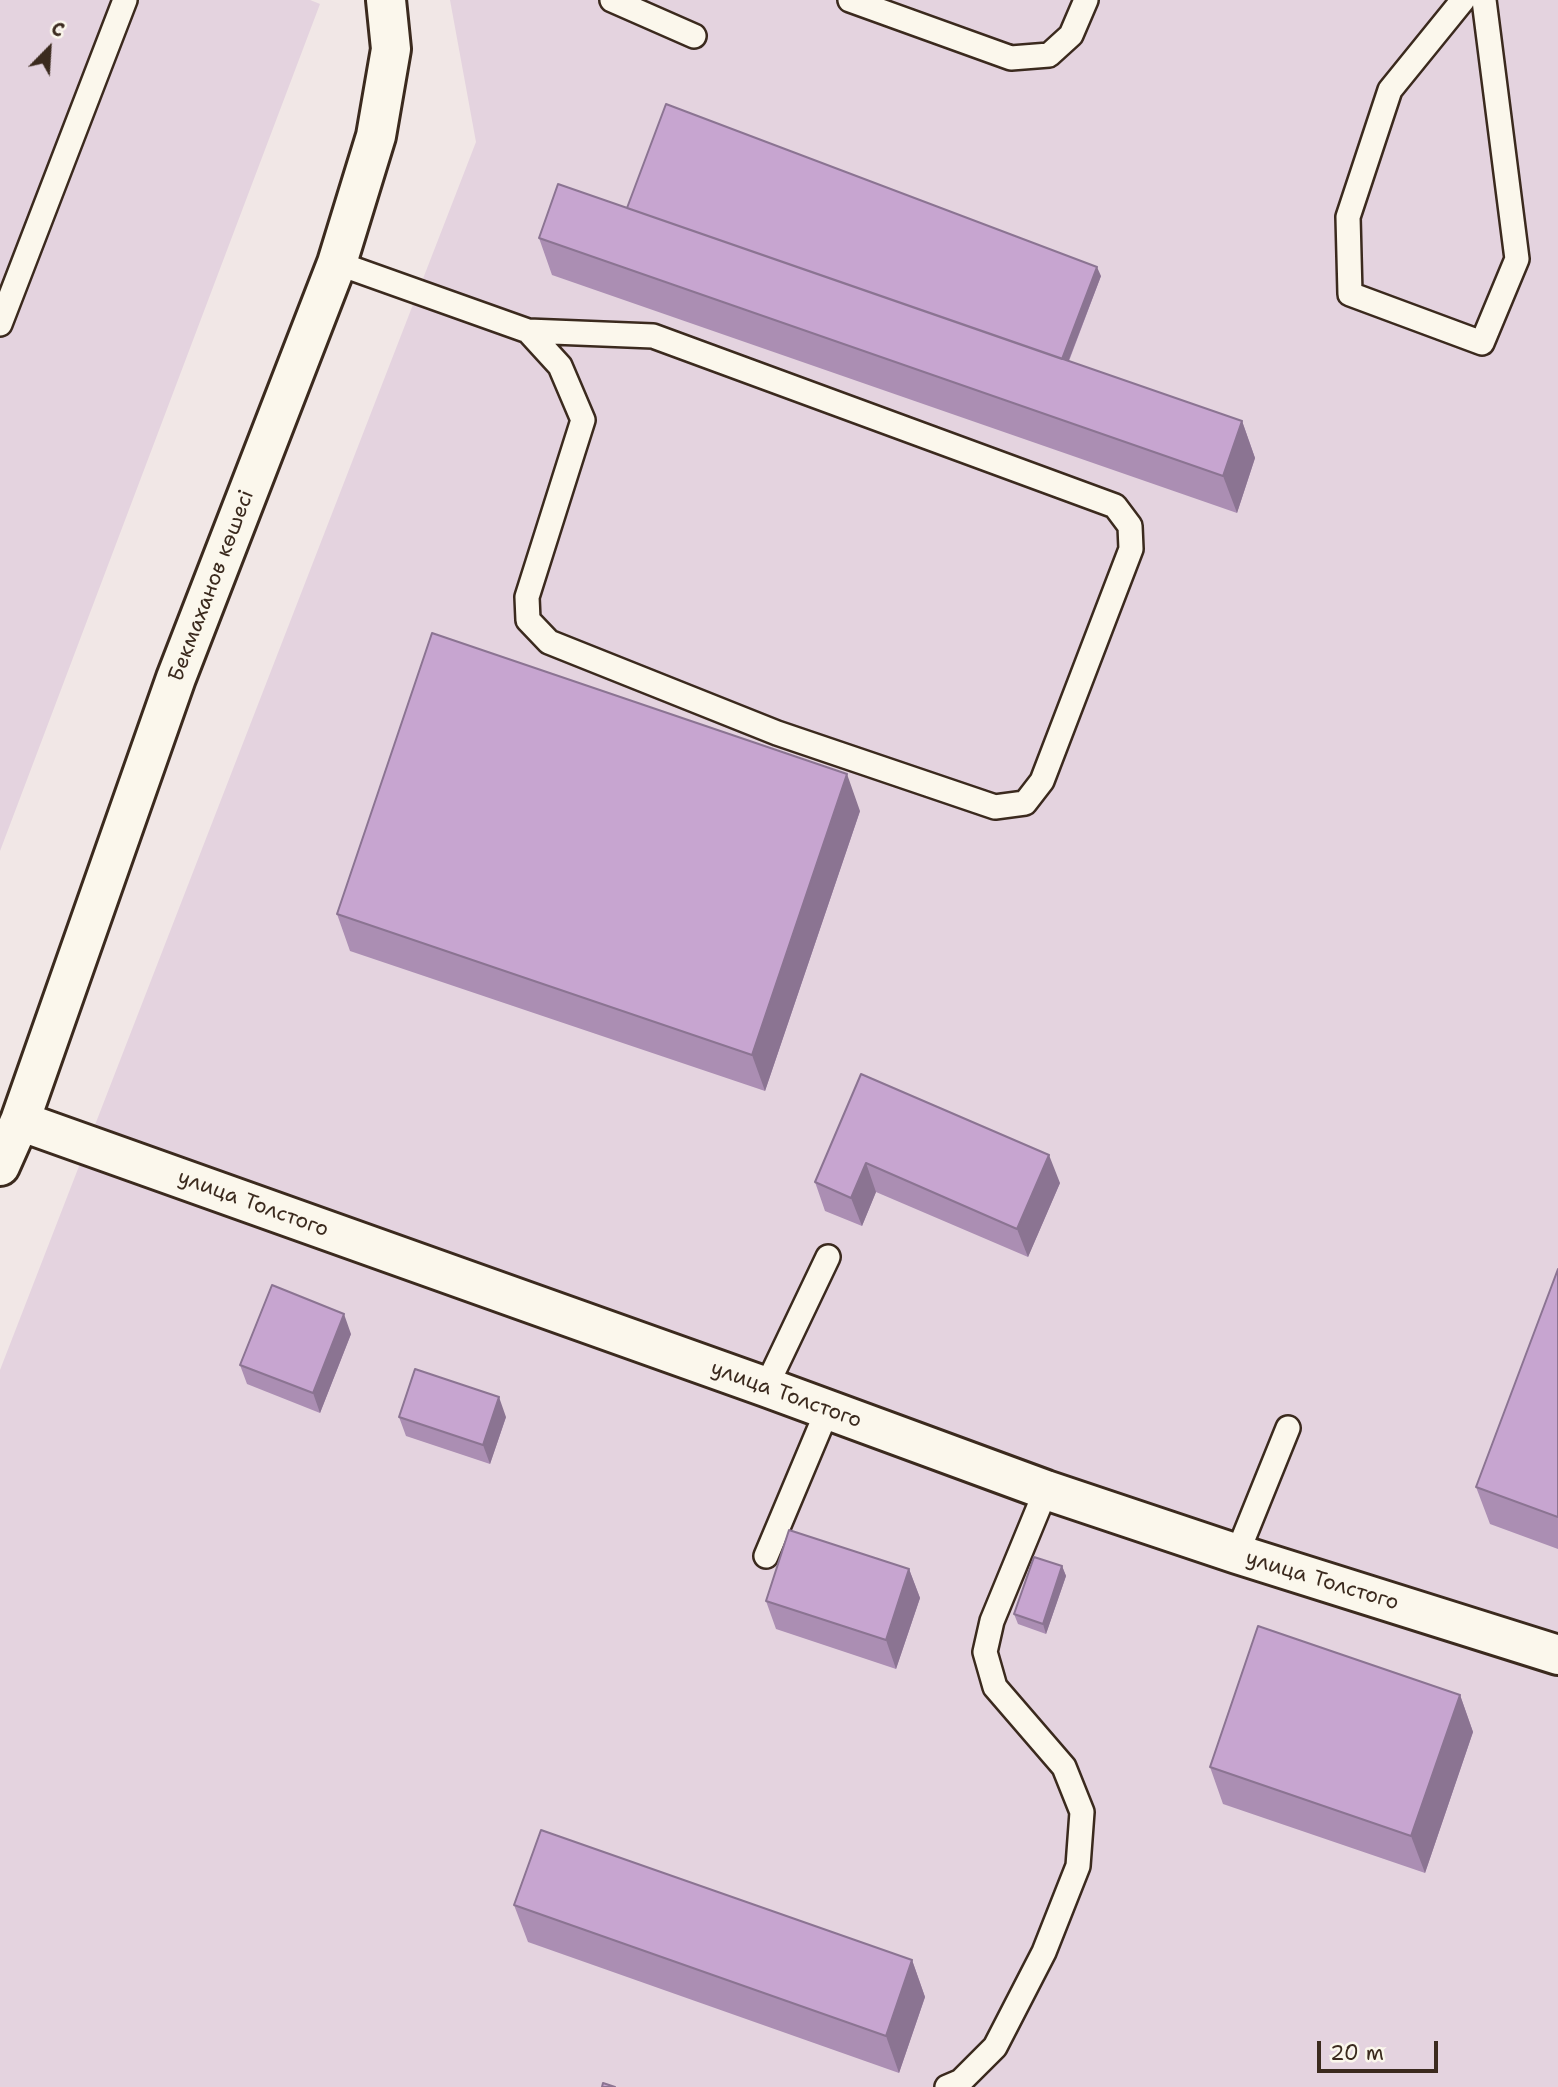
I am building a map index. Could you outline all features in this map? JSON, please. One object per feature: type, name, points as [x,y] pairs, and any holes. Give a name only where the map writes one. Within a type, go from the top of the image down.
[{"type":"street","name":"Бекмаханов көшесі","points":[[0,1166],[20,1121],[176,678],[337,263],[376,136],[391,49],[386,0]]},
{"type":"street","name":"улица Толстого","points":[[20,1121],[766,1387],[1046,1490],[1237,1554],[1558,1655]]},
{"type":"lane","points":[[0,324],[125,0]]},
{"type":"lane","points":[[612,0],[694,36]]},
{"type":"lane","points":[[850,0],[1011,58],[1049,55],[1072,35],[1086,0]]},
{"type":"lane","points":[[1463,0],[1390,90],[1348,216],[1350,294],[1482,343],[1517,259],[1484,0]]},
{"type":"lane","points":[[337,263],[528,331],[653,336],[1115,506],[1130,526],[1131,549],[1042,781],[1025,803],[995,807],[777,733],[549,642],[528,620],[527,597],[583,420],[561,366],[528,331]]},
{"type":"lane","points":[[766,1387],[828,1257]]},
{"type":"lane","points":[[766,1556],[827,1410]]},
{"type":"lane","points":[[1237,1554],[1288,1428]]},
{"type":"lane","points":[[947,2087],[961,2081],[995,2047],[1044,1952],[1078,1866],[1082,1812],[1064,1767],[995,1687],[985,1652],[992,1621],[1046,1490]]},
{"type":"shaded area","points":[[0,0],[310,0],[320,4],[0,851]]},
{"type":"shaded area","points":[[450,0],[1558,0],[1558,2087],[0,2087],[0,1370],[476,142]]},
{"type":"building","points":[[666,104],[1097,267],[1062,359],[627,208]]},
{"type":"building","points":[[558,184],[1242,421],[1223,476],[539,238]]},
{"type":"building","points":[[432,633],[847,774],[752,1055],[337,914]]},
{"type":"building","points":[[861,1074],[1049,1155],[1017,1229],[866,1163],[851,1198],[815,1182]]},
{"type":"building","points":[[1558,1269],[1558,1517],[1476,1487]]},
{"type":"building","points":[[272,1285],[344,1314],[313,1393],[240,1365]]},
{"type":"building","points":[[415,1369],[499,1397],[483,1445],[399,1417]]},
{"type":"building","points":[[789,1530],[909,1569],[886,1640],[766,1601]]},
{"type":"building","points":[[1034,1557],[1062,1566],[1043,1624],[1014,1614]]},
{"type":"building","points":[[1258,1626],[1460,1695],[1411,1836],[1210,1767]]},
{"type":"building","points":[[541,1830],[912,1960],[886,2036],[514,1905]]}]
